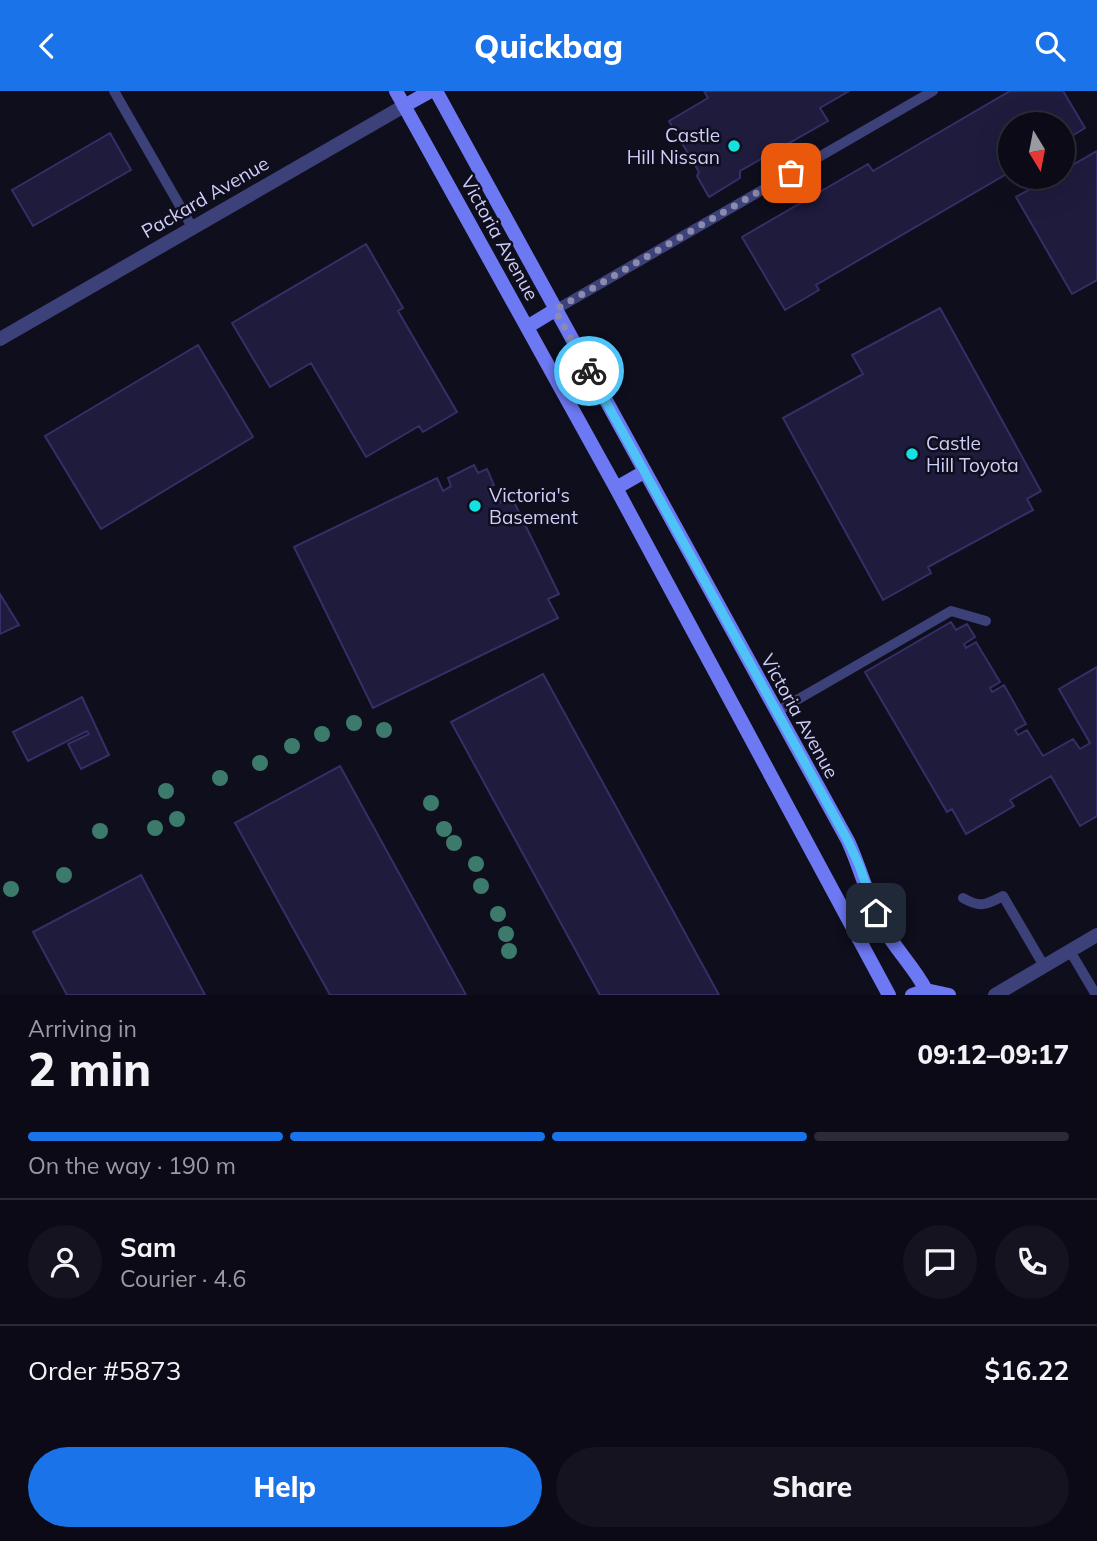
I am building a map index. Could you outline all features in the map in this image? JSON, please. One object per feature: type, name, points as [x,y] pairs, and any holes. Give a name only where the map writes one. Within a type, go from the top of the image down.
[{"type":"main road","name":"Victoria Avenue","points":[[396,91],[617,488],[889,995]]},
{"type":"main road","name":"Packard Avenue","points":[[404,106],[431,91]]},
{"type":"main road","name":"Victoria Avenue","points":[[436,91],[848,841],[880,921],[916,971],[926,990]]},
{"type":"main road","points":[[527,327],[555,310]]},
{"type":"main road","points":[[617,488],[644,472]]},
{"type":"main road","points":[[912,995],[926,990],[949,995]]},
{"type":"street","name":"Packard Avenue","points":[[0,339],[404,106]]},
{"type":"street","points":[[995,995],[1097,935]]},
{"type":"lane","points":[[114,91],[192,227]]},
{"type":"lane","points":[[555,310],[933,91]]},
{"type":"lane","points":[[776,712],[951,611],[986,621]]},
{"type":"lane","points":[[963,898],[974,904],[988,904],[1003,896],[1044,966]]},
{"type":"lane","points":[[1070,951],[1096,995]]},
{"type":"building","name":"Castle Hill Nissan","points":[[704,91],[849,91],[820,108],[828,121],[740,171],[740,178],[709,197],[697,176],[699,172],[669,121],[708,98]]},
{"type":"building","points":[[1010,91],[1063,91],[1085,128],[1075,134],[1075,112],[998,112],[998,179],[816,285],[819,290],[785,310],[742,237],[868,164],[873,171]]},
{"type":"building","points":[[110,133],[131,170],[33,226],[12,190]]},
{"type":"building","points":[[1097,151],[1097,280],[1072,294],[1016,197],[1030,189],[1075,189],[1075,164]]},
{"type":"building","points":[[366,244],[403,308],[398,311],[457,412],[423,432],[419,426],[366,457],[311,363],[270,387],[232,323]]},
{"type":"building","name":"Castle Hill Toyota","points":[[940,308],[1041,491],[1027,499],[1033,510],[928,567],[931,573],[883,600],[783,418],[863,374],[852,355]]},
{"type":"building","points":[[198,345],[253,437],[101,529],[45,436]]},
{"type":"building","points":[[474,465],[478,473],[487,469],[494,485],[487,488],[491,497],[497,494],[501,503],[512,498],[559,594],[548,599],[558,618],[373,708],[294,547],[437,478],[443,491],[451,486],[448,478]]},
{"type":"building","points":[[0,594],[19,625],[0,634]]},
{"type":"building","points":[[951,622],[956,630],[967,624],[975,637],[964,644],[966,648],[976,642],[1000,682],[990,688],[992,692],[1004,685],[1026,724],[1015,730],[1018,735],[1027,730],[1043,756],[1073,739],[1080,749],[1090,743],[1059,689],[1097,667],[1097,816],[1080,826],[1051,776],[1010,800],[1014,806],[966,834],[952,809],[947,812],[865,672]]},
{"type":"building","points":[[543,674],[719,995],[600,995],[451,722]]},
{"type":"building","points":[[82,697],[109,755],[81,769],[68,744],[89,734],[87,731],[28,761],[13,732]]},
{"type":"building","points":[[340,766],[466,995],[330,995],[235,823]]},
{"type":"building","points":[[141,875],[205,995],[67,995],[33,932]]},
{"type":"way so far","points":[[589,371],[555,310],[791,173]]},
{"type":"place","name":"Castle Hill Nissan","points":[[734,146]]},
{"type":"place","name":"Castle Hill Toyota","points":[[912,454]]},
{"type":"place","name":"Victoria's Basement","points":[[475,506]]},
{"type":"route","points":[[589,371],[848,841],[876,913]]}]
